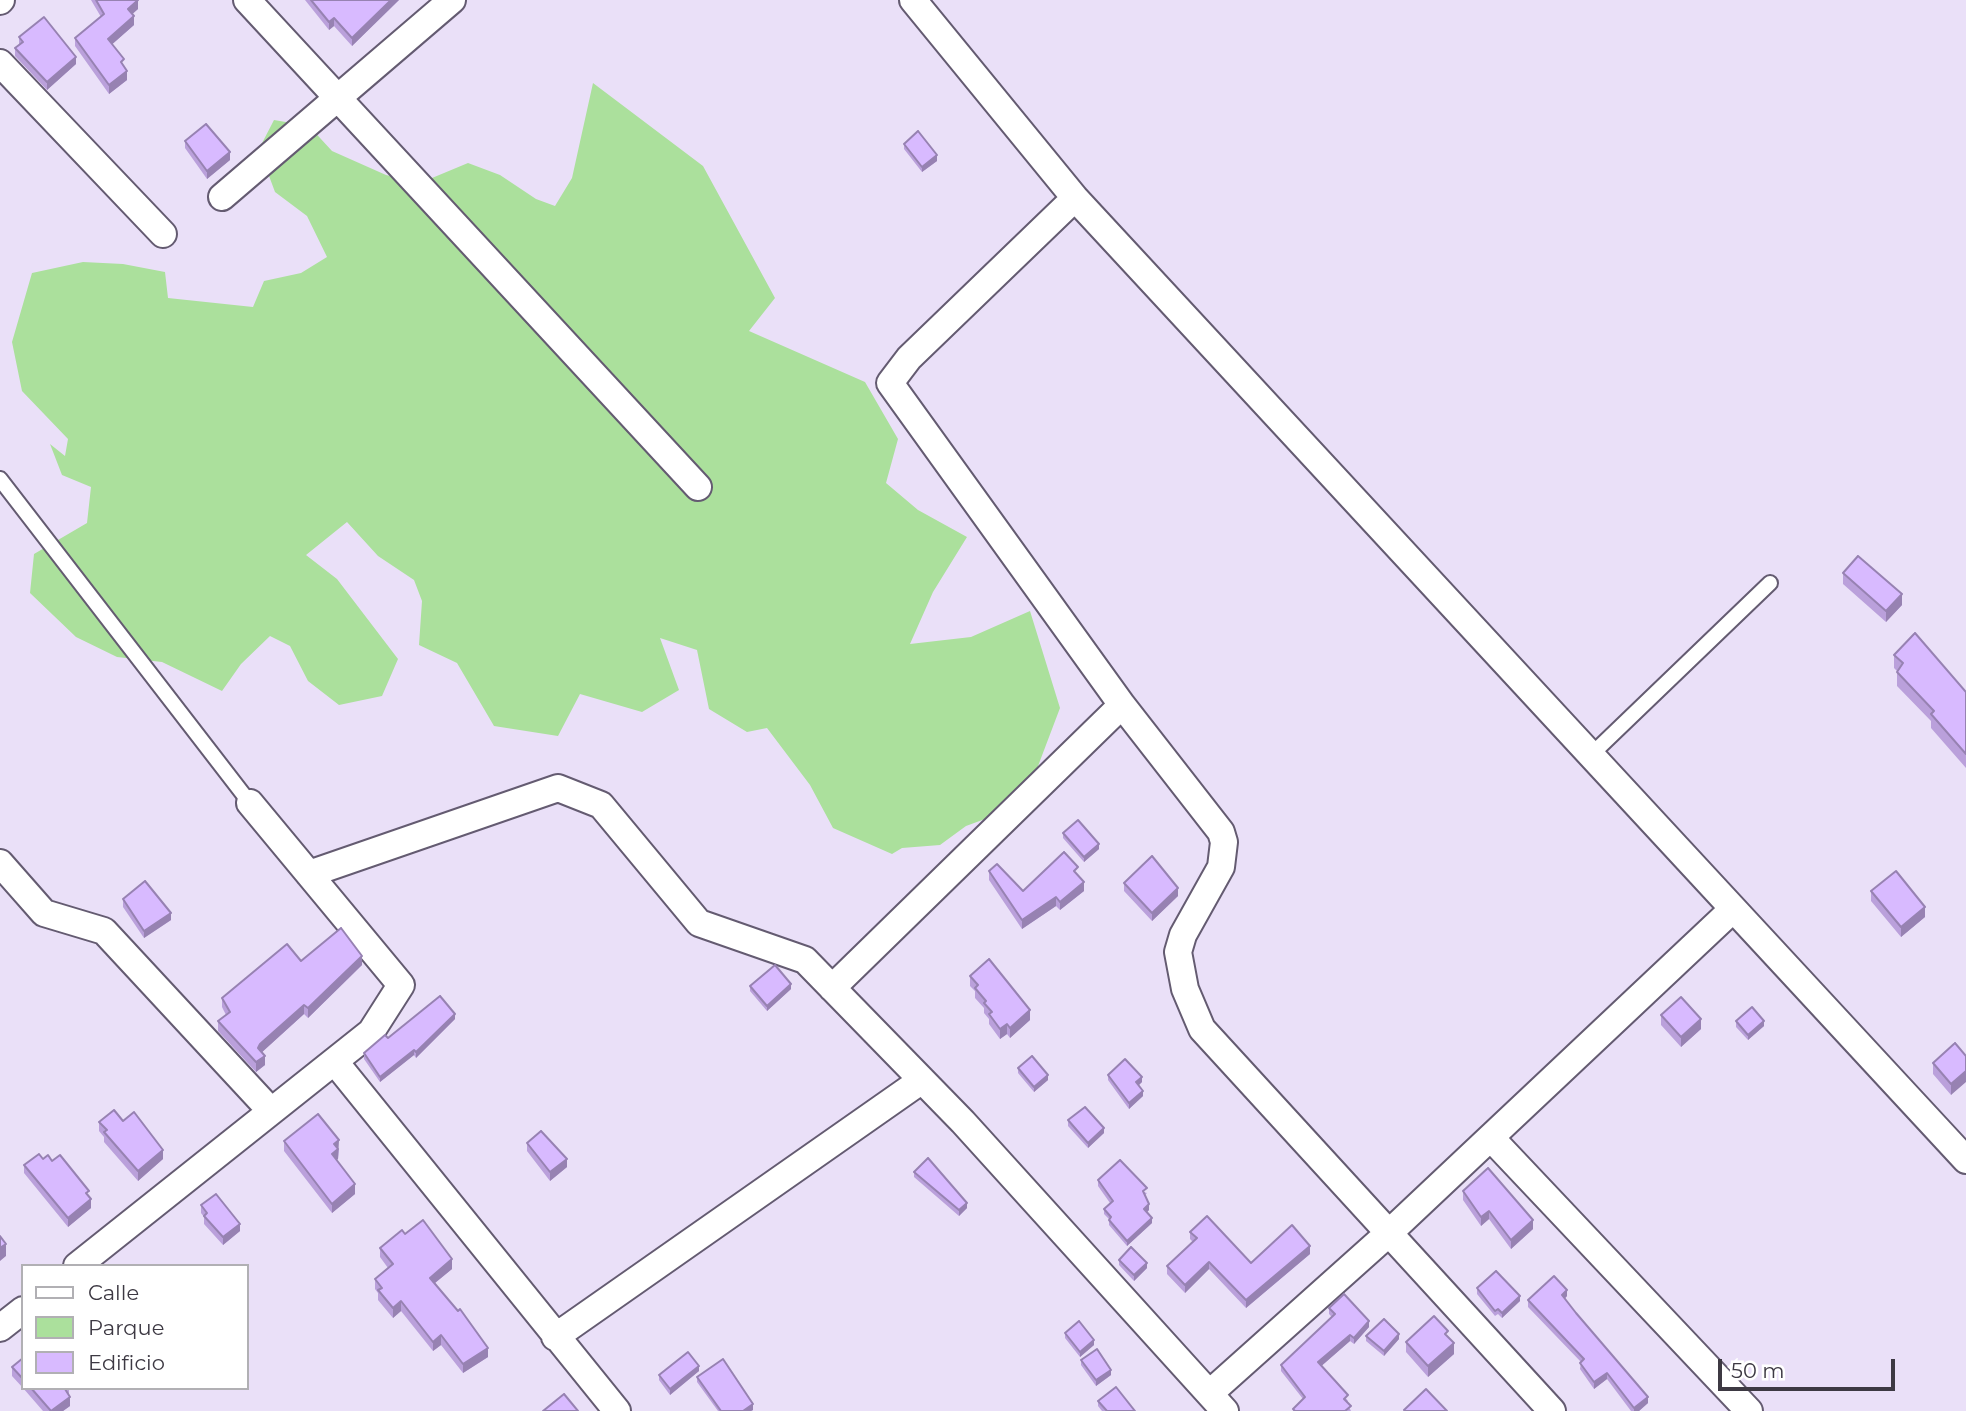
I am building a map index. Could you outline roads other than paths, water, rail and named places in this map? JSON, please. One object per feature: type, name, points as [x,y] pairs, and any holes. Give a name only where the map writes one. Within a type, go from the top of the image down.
[{"type":"street","points":[[247,0],[698,487]]},
{"type":"street","points":[[222,197],[452,0]]},
{"type":"street","points":[[913,0],[1075,198],[1966,1160]]},
{"type":"street","points":[[0,63],[163,234]]},
{"type":"street","points":[[1075,198],[909,358],[890,383],[1122,705],[1222,832],[1224,842],[1221,867],[1183,935],[1178,952],[1185,989],[1202,1029],[1552,1411]]},
{"type":"street","points":[[832,988],[1122,705]]},
{"type":"street","points":[[309,874],[558,789],[601,805],[699,923],[805,960],[922,1080],[1217,1402],[1390,1232],[1732,910]]},
{"type":"street","points":[[80,1264],[371,1032],[401,985],[250,803]]},
{"type":"street","points":[[0,863],[44,913],[104,931],[271,1111]]},
{"type":"street","points":[[335,1062],[555,1338],[617,1411]]},
{"type":"street","points":[[555,1338],[922,1080]]},
{"type":"street","points":[[1491,1138],[1749,1411]]},
{"type":"street","points":[[0,1328],[21,1312]]},
{"type":"lane","points":[[0,479],[250,803]]},
{"type":"lane","points":[[1590,756],[1770,583]]}]
